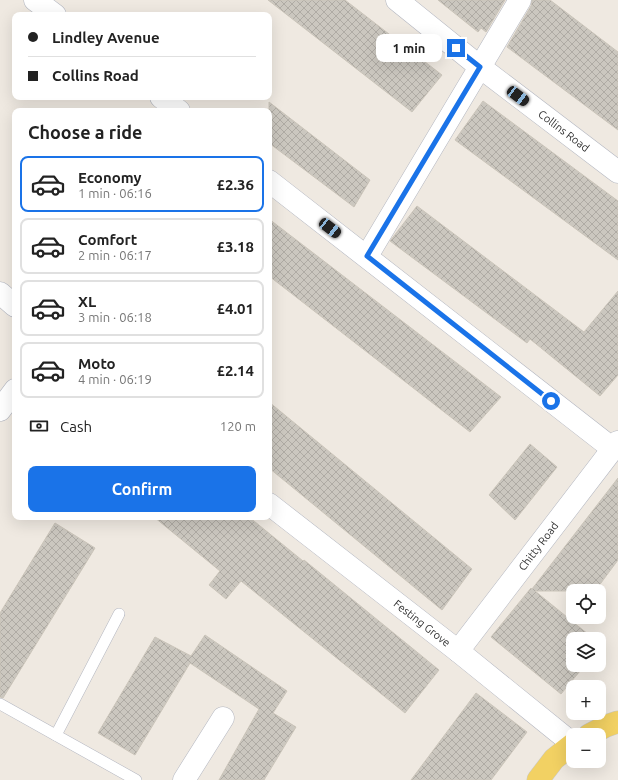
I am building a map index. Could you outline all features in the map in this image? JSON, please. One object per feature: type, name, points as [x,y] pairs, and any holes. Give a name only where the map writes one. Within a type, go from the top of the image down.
[{"type":"main road","points":[[602,728],[618,722]]},
{"type":"main road","points":[[538,780],[554,759],[566,750]]},
{"type":"street","points":[[35,0],[51,12]]},
{"type":"street","name":"Collins Road","points":[[397,0],[480,67],[618,172]]},
{"type":"street","points":[[367,256],[520,0]]},
{"type":"street","points":[[165,100],[175,108]]},
{"type":"street","points":[[272,183],[615,446]]},
{"type":"street","points":[[0,294],[12,304]]},
{"type":"street","points":[[0,410],[12,394]]},
{"type":"street","name":"Chitty Road","points":[[458,651],[615,446]]},
{"type":"street","name":"Festing Grove","points":[[272,506],[458,651],[566,738]]},
{"type":"street","points":[[184,780],[223,718]]},
{"type":"lane","points":[[56,735],[119,614]]},
{"type":"lane","points":[[0,704],[136,780]]},
{"type":"building","points":[[268,0],[345,0],[442,75],[412,112]]},
{"type":"building","points":[[438,0],[505,0],[486,32],[481,28],[478,32]]},
{"type":"building","points":[[532,0],[550,0],[618,52],[618,130],[507,47],[531,6]]},
{"type":"building","points":[[483,101],[618,201],[618,260],[455,140]]},
{"type":"building","points":[[269,102],[370,180],[354,207],[272,145],[272,108],[269,108]]},
{"type":"building","points":[[417,206],[584,332],[618,291],[618,375],[600,396],[530,339],[527,343],[390,241]]},
{"type":"building","points":[[272,221],[501,397],[470,432],[272,278]]},
{"type":"building","points":[[272,404],[472,569],[442,610],[272,470]]},
{"type":"building","points":[[530,444],[557,467],[515,520],[489,495]]},
{"type":"building","points":[[618,478],[618,560],[600,584],[566,584],[566,591],[535,591],[566,616],[566,624],[576,624],[585,632],[566,632],[566,672],[579,672],[573,680],[566,680],[566,688],[561,694],[491,637],[531,588],[532,589]]},
{"type":"building","points":[[158,520],[253,520],[439,670],[405,713],[241,581],[226,599],[209,585],[220,571]]},
{"type":"building","points":[[55,523],[95,548],[3,698],[0,697],[0,613]]},
{"type":"building","points":[[205,635],[287,691],[273,713],[296,727],[264,780],[219,780],[259,709],[190,663],[135,755],[98,733],[155,637],[191,656]]},
{"type":"building","points":[[476,693],[527,732],[491,780],[411,780]]},
{"type":"route","points":[[456,48],[480,67],[367,256],[551,401]]}]
